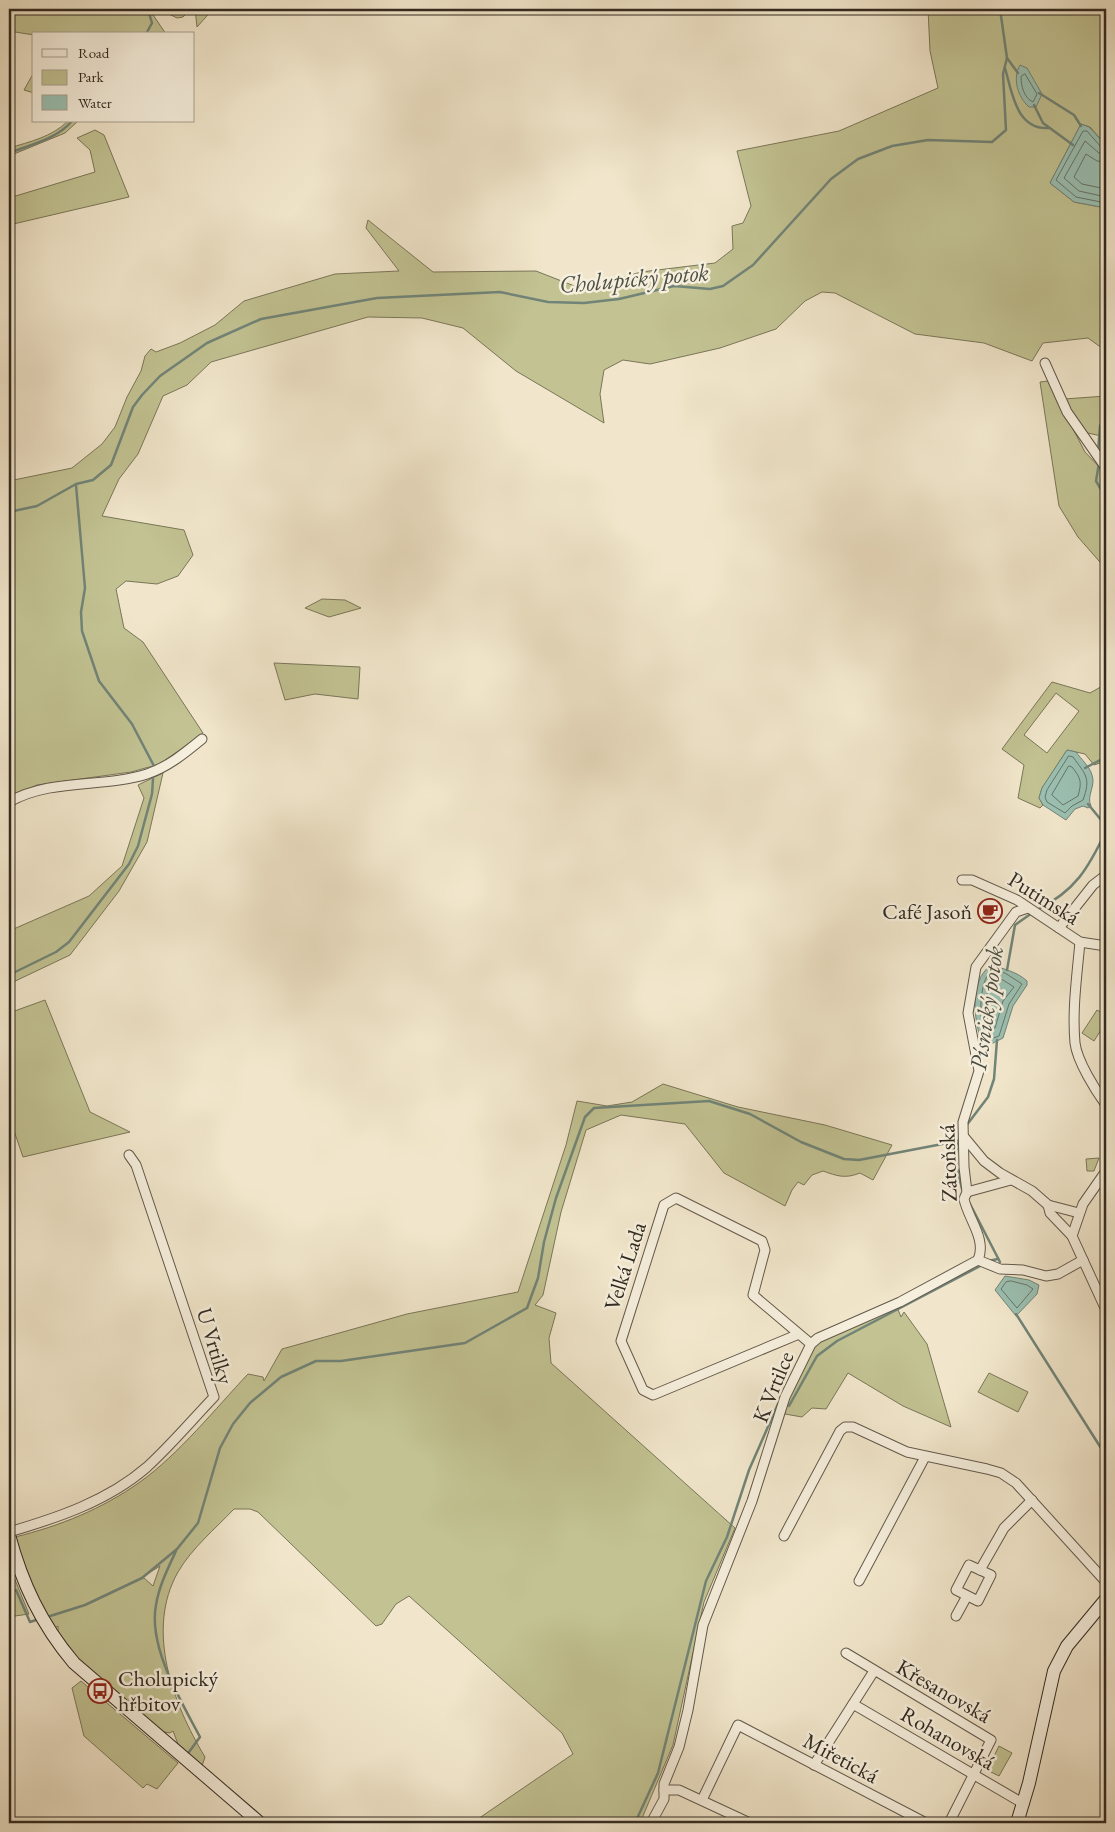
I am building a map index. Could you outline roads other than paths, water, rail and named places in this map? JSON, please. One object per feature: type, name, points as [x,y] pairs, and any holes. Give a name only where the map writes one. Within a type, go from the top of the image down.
[{"type":"street","points":[[1045,363],[1067,412],[1105,466]]},
{"type":"street","points":[[9,802],[47,788],[148,774],[179,757],[202,739]]},
{"type":"street","points":[[1059,928],[1093,885],[1106,875]]},
{"type":"street","name":"Putimská","points":[[962,880],[972,880],[1003,892],[1080,942],[1106,946]]},
{"type":"street","name":"Zátoňská","points":[[983,1263],[980,1244],[965,1204],[967,1192],[963,1159],[964,1132],[978,1077],[968,1013],[976,967],[1016,912],[1032,910]]},
{"type":"street","points":[[1080,942],[1075,992],[1075,1045],[1095,1089],[1106,1105]]},
{"type":"street","points":[[964,1132],[984,1161],[1011,1180],[1032,1191],[1048,1205],[1079,1213]]},
{"type":"street","name":"U Vrtilky","points":[[9,1534],[53,1519],[103,1497],[126,1482],[147,1467],[214,1397],[136,1164],[130,1155]]},
{"type":"street","points":[[1072,1236],[1079,1213],[1106,1171]]},
{"type":"street","points":[[967,1192],[1011,1180]]},
{"type":"street","name":"Velká Lada","points":[[799,1334],[653,1395],[643,1390],[621,1341],[664,1205],[676,1198],[762,1241],[765,1250],[753,1295],[811,1344]]},
{"type":"street","points":[[1048,1205],[1050,1213],[1072,1236],[1106,1310]]},
{"type":"street","points":[[983,1263],[1046,1276],[1058,1274],[1083,1260]]},
{"type":"street","name":"K Vrtilce","points":[[651,1823],[664,1799],[664,1784],[678,1747],[688,1710],[703,1625],[752,1501],[785,1397],[811,1344],[818,1338],[983,1263]]},
{"type":"street","points":[[784,1536],[833,1442],[845,1427],[853,1427],[908,1452],[1001,1473],[1016,1482],[1106,1582]]},
{"type":"street","points":[[859,1580],[924,1457]]},
{"type":"street","points":[[980,1570],[1004,1528],[1032,1500]]},
{"type":"street","points":[[9,1534],[20,1573],[36,1609],[61,1648],[74,1663],[260,1823]]},
{"type":"street","points":[[969,1564],[991,1575],[978,1601],[967,1596],[956,1590],[969,1564]]},
{"type":"street","points":[[956,1616],[967,1596]]},
{"type":"street","points":[[1017,1823],[1024,1804],[1045,1705],[1059,1658],[1076,1633],[1106,1599]]},
{"type":"street","name":"Křesanovská","points":[[846,1654],[991,1740],[975,1775]]},
{"type":"street","points":[[814,1765],[874,1671]]},
{"type":"street","name":"Rohanovská","points":[[854,1704],[1024,1804]]},
{"type":"street","name":"Miřetická","points":[[702,1800],[738,1725],[926,1823]]},
{"type":"street","points":[[950,1823],[975,1775]]},
{"type":"street","points":[[664,1790],[675,1789],[750,1823]]},
{"type":"water","points":[[1020,65],[1027,68],[1042,94],[1036,107],[1029,107],[1025,103],[1017,88],[1016,76]]},
{"type":"water","points":[[1081,124],[1089,127],[1106,145],[1106,208],[1074,202],[1050,183]]},
{"type":"water","points":[[1067,750],[1076,752],[1089,769],[1093,783],[1090,798],[1091,806],[1075,809],[1066,820],[1043,805],[1039,798],[1042,788]]},
{"type":"water","points":[[991,965],[1018,975],[1027,981],[1027,985],[1013,1006],[1003,1038],[983,1046],[977,1026],[976,992],[984,972]]},
{"type":"water","points":[[1005,1276],[1029,1280],[1039,1285],[1037,1294],[1016,1316],[995,1290]]},
{"type":"waterway","points":[[143,9],[149,13],[152,23],[147,32]]},
{"type":"waterway","name":"Písnický potok","points":[[1000,9],[1007,58],[1018,73]]},
{"type":"waterway","name":"Cholupický potok","points":[[9,512],[37,506],[76,484],[93,480],[111,465],[133,407],[160,376],[207,343],[261,319],[377,298],[500,292],[548,302],[584,303],[619,299],[674,286],[710,289],[723,286],[753,265],[831,179],[858,159],[892,146],[928,140],[992,142],[1006,130],[1003,74],[1007,58]]},
{"type":"waterway","points":[[1005,68],[1013,98],[1022,116],[1029,123],[1038,127],[1049,128]]},
{"type":"waterway","points":[[1039,93],[1074,115],[1081,126]]},
{"type":"waterway","name":"Písnický potok","points":[[1034,105],[1043,123],[1073,145]]},
{"type":"waterway","points":[[9,153],[51,137],[71,122]]},
{"type":"waterway","name":"Písnický potok","points":[[1098,452],[1100,426],[1106,416]]},
{"type":"waterway","name":"Písnický potok","points":[[1099,463],[1096,481],[1106,498]]},
{"type":"waterway","points":[[76,485],[85,588],[81,612],[82,631],[99,681],[132,724],[154,766]]},
{"type":"waterway","name":"Písnický potok","points":[[1085,768],[1106,757]]},
{"type":"waterway","points":[[9,975],[56,952],[69,942],[129,864],[138,846],[152,794],[153,779]]},
{"type":"waterway","name":"Písnický potok","points":[[1088,804],[1106,826]]},
{"type":"waterway","name":"Písnický potok","points":[[1037,910],[1061,895],[1079,878],[1093,857],[1106,831]]},
{"type":"waterway","name":"Písnický potok","points":[[1007,970],[1015,925],[1032,913]]},
{"type":"waterway","name":"Písnický potok","points":[[966,1126],[988,1097],[994,1079],[997,1040]]},
{"type":"waterway","points":[[47,1617],[85,1605],[142,1578],[177,1549],[198,1523],[220,1448],[233,1424],[250,1403],[281,1377],[316,1361],[341,1361],[465,1343],[527,1308],[538,1278],[544,1242],[556,1198],[585,1117],[594,1108],[709,1101],[750,1114],[801,1142],[844,1159],[859,1160],[958,1141]]},
{"type":"waterway","name":"Písnický potok","points":[[960,1134],[955,1159],[962,1189]]},
{"type":"waterway","name":"Písnický potok","points":[[969,1202],[1000,1262]]},
{"type":"waterway","points":[[988,1261],[998,1259]]},
{"type":"waterway","points":[[789,1406],[817,1356],[837,1341],[984,1264]]},
{"type":"waterway","name":"Písnický potok","points":[[1016,1314],[1106,1456]]},
{"type":"waterway","points":[[635,1823],[658,1773],[706,1581],[727,1537],[749,1470],[778,1404]]},
{"type":"waterway","points":[[176,1551],[159,1591],[155,1621],[161,1656],[200,1737],[189,1752]]},
{"type":"waterway","points":[[9,1594],[16,1590],[30,1622],[36,1620]]},
{"type":"place","name":"Café Jasoň","points":[[990,911]]},
{"type":"place","name":"Cholupický hřbitov","points":[[100,1691]]}]
